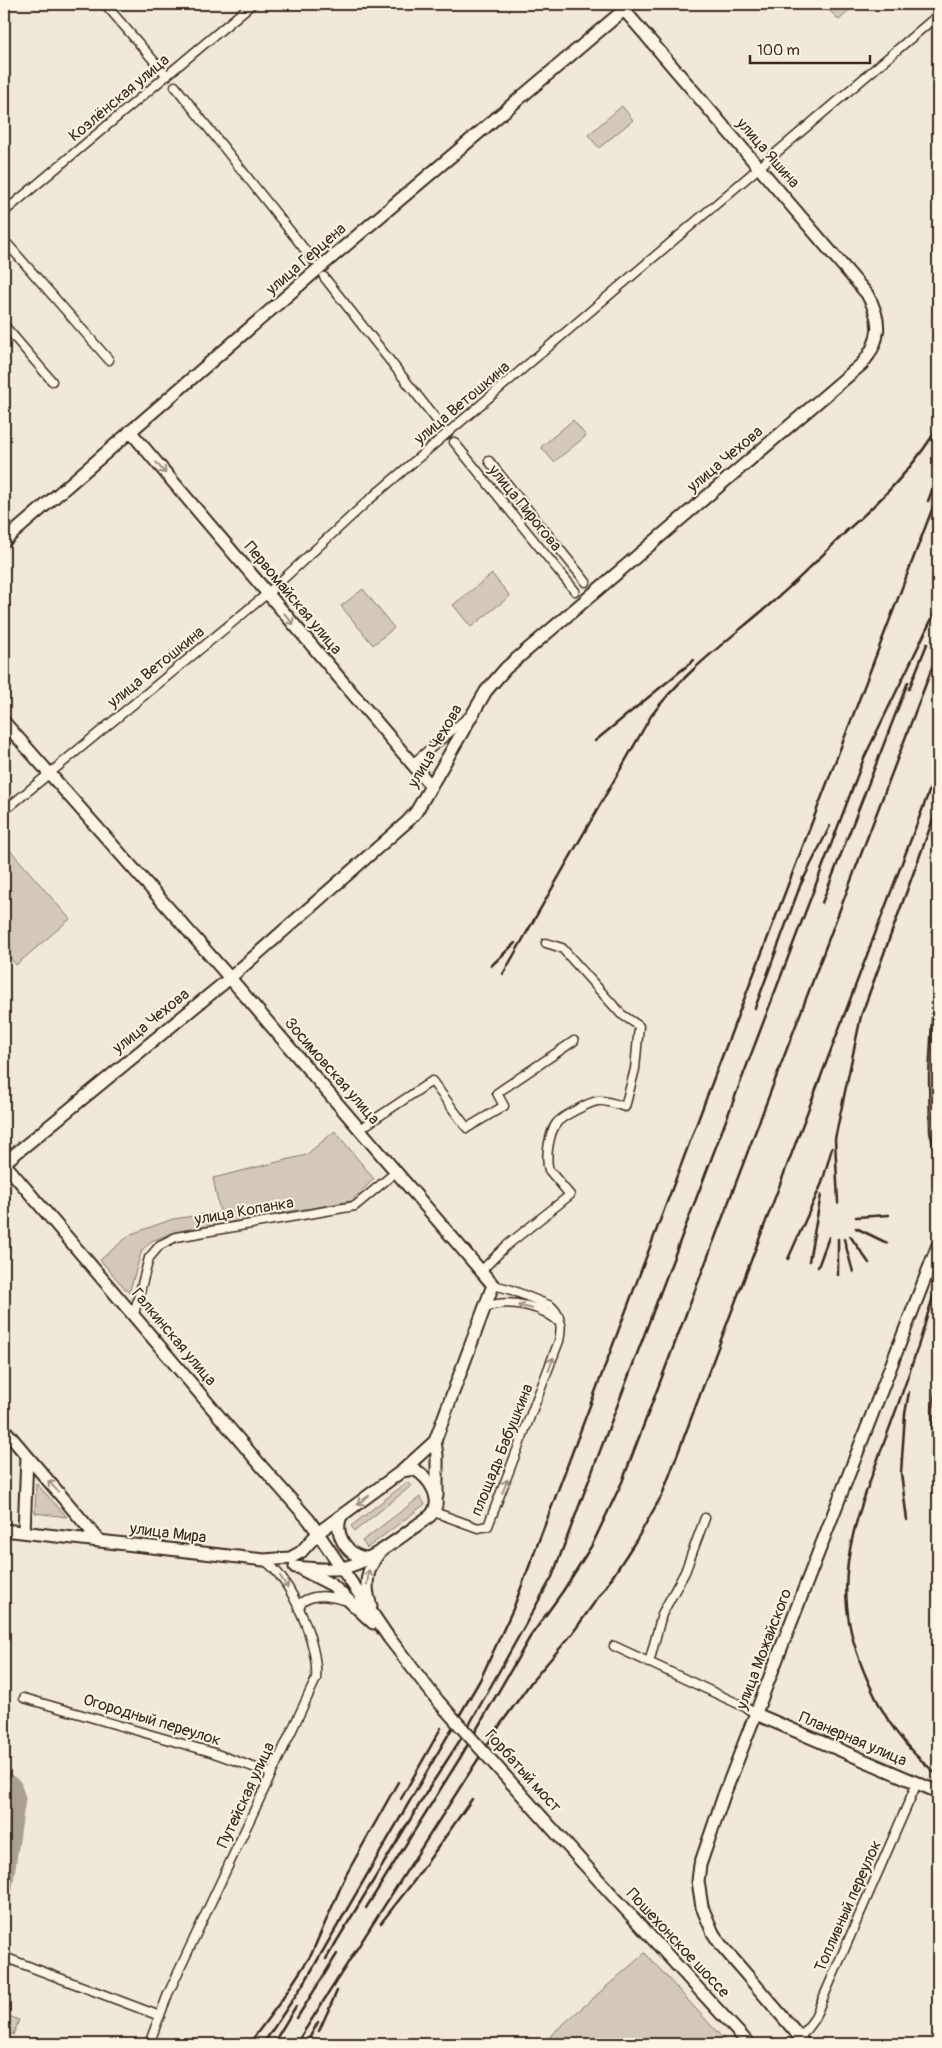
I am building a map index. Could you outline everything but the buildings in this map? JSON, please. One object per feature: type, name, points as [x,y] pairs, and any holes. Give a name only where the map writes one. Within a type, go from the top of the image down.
[{"type":"street","points":[[105,4],[167,76]]},
{"type":"street","name":"Козлёнская улица","points":[[4,212],[252,4]]},
{"type":"street","name":"улица Яшина","points":[[625,6],[867,294],[878,319],[878,331]]},
{"type":"street","name":"улица Герцена","points":[[4,540],[625,6]]},
{"type":"street","name":"улица Ветошкина","points":[[4,811],[268,593],[376,494],[938,15]]},
{"type":"street","points":[[175,86],[313,260]]},
{"type":"street","points":[[4,240],[109,360]]},
{"type":"street","points":[[324,277],[439,423]]},
{"type":"street","points":[[4,325],[52,381]]},
{"type":"street","name":"улица Чехова","points":[[4,1163],[230,978],[408,821],[416,812],[486,691],[506,668],[862,364],[876,344],[878,331]]},
{"type":"street","name":"Первомайская улица","points":[[130,431],[431,786]]},
{"type":"street","name":"улица Пирогова","points":[[454,442],[575,591]]},
{"type":"street","name":"улица Пирогова","points":[[489,461],[586,582]]},
{"type":"street","points":[[412,764],[472,714]]},
{"type":"street","name":"Зосимовская улица","points":[[4,722],[230,978],[493,1285]]},
{"type":"street","points":[[481,1271],[506,1246],[570,1195],[549,1170],[548,1165],[547,1154],[556,1124],[560,1119],[592,1102],[606,1101],[624,1107],[635,1069],[639,1026],[621,1014],[562,948],[546,943]]},
{"type":"street","points":[[360,1129],[432,1081],[467,1128],[504,1106],[497,1093],[574,1041]]},
{"type":"street","name":"Галкинская улица","points":[[4,1163],[319,1532],[389,1638]]},
{"type":"street","name":"улица Копанка","points":[[134,1314],[149,1258],[167,1240],[355,1206],[397,1171]]},
{"type":"street","name":"улица Можайского","points":[[802,2041],[721,1945],[707,1919],[699,1893],[698,1873],[704,1848],[938,1245]]},
{"type":"street","points":[[319,1532],[402,1472],[435,1441],[493,1285],[509,1289],[551,1306],[558,1314],[561,1324]]},
{"type":"street","points":[[486,1307],[501,1303],[525,1306],[547,1314],[561,1324]]},
{"type":"street","name":"площадь Бабушкина","points":[[432,1514],[478,1528],[488,1526],[559,1341],[561,1324]]},
{"type":"street","points":[[4,1429],[99,1540]]},
{"type":"street","points":[[295,1567],[341,1568],[368,1558],[432,1514],[437,1498],[437,1455],[435,1441]]},
{"type":"street","points":[[24,1532],[27,1457]]},
{"type":"street","points":[[402,1472],[414,1469],[420,1472],[434,1490],[437,1498]]},
{"type":"street","points":[[341,1516],[337,1532],[353,1555],[359,1558],[368,1558]]},
{"type":"street","points":[[649,1663],[662,1614],[685,1572],[705,1518]]},
{"type":"street","name":"улица Мира","points":[[4,1530],[264,1560],[290,1558],[301,1552],[319,1532]]},
{"type":"street","points":[[384,1548],[372,1562],[366,1582],[371,1604],[389,1638]]},
{"type":"street","points":[[264,1560],[295,1567],[314,1574],[332,1585],[389,1638]]},
{"type":"street","name":"Путейская улица","points":[[148,2044],[270,1773],[316,1679],[314,1653],[299,1609],[286,1583],[264,1560]]},
{"type":"street","points":[[279,1560],[331,1562],[341,1568]]},
{"type":"street","points":[[299,1609],[302,1602],[316,1596],[331,1597],[351,1602]]},
{"type":"street","name":"Горбатый мост","points":[[389,1638],[438,1701],[583,1863]]},
{"type":"street","points":[[614,1646],[745,1707],[756,1714]]},
{"type":"street","name":"Огородный переулок","points":[[24,1698],[202,1749],[270,1773]]},
{"type":"street","name":"Планерная улица","points":[[756,1714],[938,1792]]},
{"type":"street","name":"Топливный переулок","points":[[802,2041],[814,2019],[917,1783]]},
{"type":"street","name":"Пошехонское шоссе","points":[[583,1863],[749,2044]]},
{"type":"street","points":[[4,1957],[160,2016]]},
{"type":"street","points":[[935,2044],[938,2040]]},
{"type":"shaded area","points":[[823,4],[857,4],[839,20]]},
{"type":"shaded area","points":[[622,106],[633,120],[599,148],[588,135]]},
{"type":"shaded area","points":[[573,420],[586,436],[554,462],[541,447]]},
{"type":"shaded area","points":[[492,574],[510,596],[471,627],[453,605]]},
{"type":"shaded area","points":[[363,589],[394,628],[373,645],[341,606]]},
{"type":"shaded area","points":[[4,843],[70,919],[16,965],[4,950]]},
{"type":"shaded area","points":[[335,1131],[374,1179],[351,1201],[174,1232],[152,1241],[142,1250],[129,1293],[100,1260],[131,1234],[173,1219],[220,1212],[213,1178],[306,1155]]},
{"type":"shaded area","points":[[407,1482],[411,1486],[355,1531],[351,1526]]},
{"type":"shaded area","points":[[36,1483],[67,1517],[35,1513]]},
{"type":"shaded area","points":[[420,1497],[425,1504],[367,1548],[362,1541]]},
{"type":"shaded area","points":[[645,1953],[728,2044],[544,2044],[553,2033]]},
{"type":"shaded area","points":[[4,2014],[19,2020],[13,2035],[4,2031]]},
{"type":"waterway","points":[[4,1779],[14,1786],[18,1799],[4,1894]]},
{"type":"railway","points":[[845,532],[896,483],[929,442],[938,427]]},
{"type":"railway","points":[[928,501],[938,475]]},
{"type":"railway","points":[[263,2044],[306,1980],[480,1680],[513,1609],[938,494]]},
{"type":"railway","points":[[503,974],[651,716],[664,699],[710,654],[786,591],[850,528]]},
{"type":"railway","points":[[326,1959],[464,1734],[552,1577],[864,758],[938,606]]},
{"type":"railway","points":[[909,689],[927,644]]},
{"type":"railway","points":[[366,1908],[460,1758],[530,1637],[563,1591],[592,1545],[622,1482],[938,652]]},
{"type":"railway","points":[[595,741],[694,660]]},
{"type":"railway","points":[[822,903],[908,682]]},
{"type":"railway","points":[[296,2044],[500,1725],[532,1681],[572,1634],[609,1582],[637,1539],[662,1495],[938,768]]},
{"type":"railway","points":[[838,1203],[835,1139],[861,1016],[938,806]]},
{"type":"railway","points":[[801,884],[830,826]]},
{"type":"railway","points":[[755,1008],[803,878]]},
{"type":"railway","points":[[938,910],[929,1076],[930,1131],[938,1168]]},
{"type":"railway","points":[[491,966],[515,943]]},
{"type":"railway","points":[[936,1071],[938,1104]]},
{"type":"railway","points":[[788,1259],[822,1183],[832,1148]]},
{"type":"railway","points":[[809,1261],[821,1195]]},
{"type":"railway","points":[[856,1217],[889,1215]]},
{"type":"railway","points":[[856,1228],[887,1243]]},
{"type":"railway","points":[[850,1236],[869,1263]]},
{"type":"railway","points":[[818,1267],[829,1237]]},
{"type":"railway","points":[[838,1239],[838,1275]]},
{"type":"railway","points":[[844,1239],[853,1272]]},
{"type":"railway","points":[[938,1276],[910,1371],[872,1474],[854,1530],[847,1567],[846,1586],[848,1615],[852,1634],[860,1661],[880,1707],[905,1743],[938,1775]]},
{"type":"railway","points":[[931,1471],[933,1408],[938,1368]]},
{"type":"railway","points":[[907,1520],[901,1473],[905,1414],[909,1392]]},
{"type":"railway","points":[[401,1799],[441,1728]]},
{"type":"railway","points":[[249,2044],[281,2001],[311,1955],[346,1875],[398,1782]]},
{"type":"railway","points":[[381,1923],[414,1881],[472,1799]]},
{"type":"railway","points":[[297,2018],[337,1954]]},
{"type":"railway","points":[[319,2031],[337,1991]]},
{"type":"railway","points":[[273,2044],[296,2006]]},
{"type":"railway","points":[[306,2044],[318,2022]]}]
